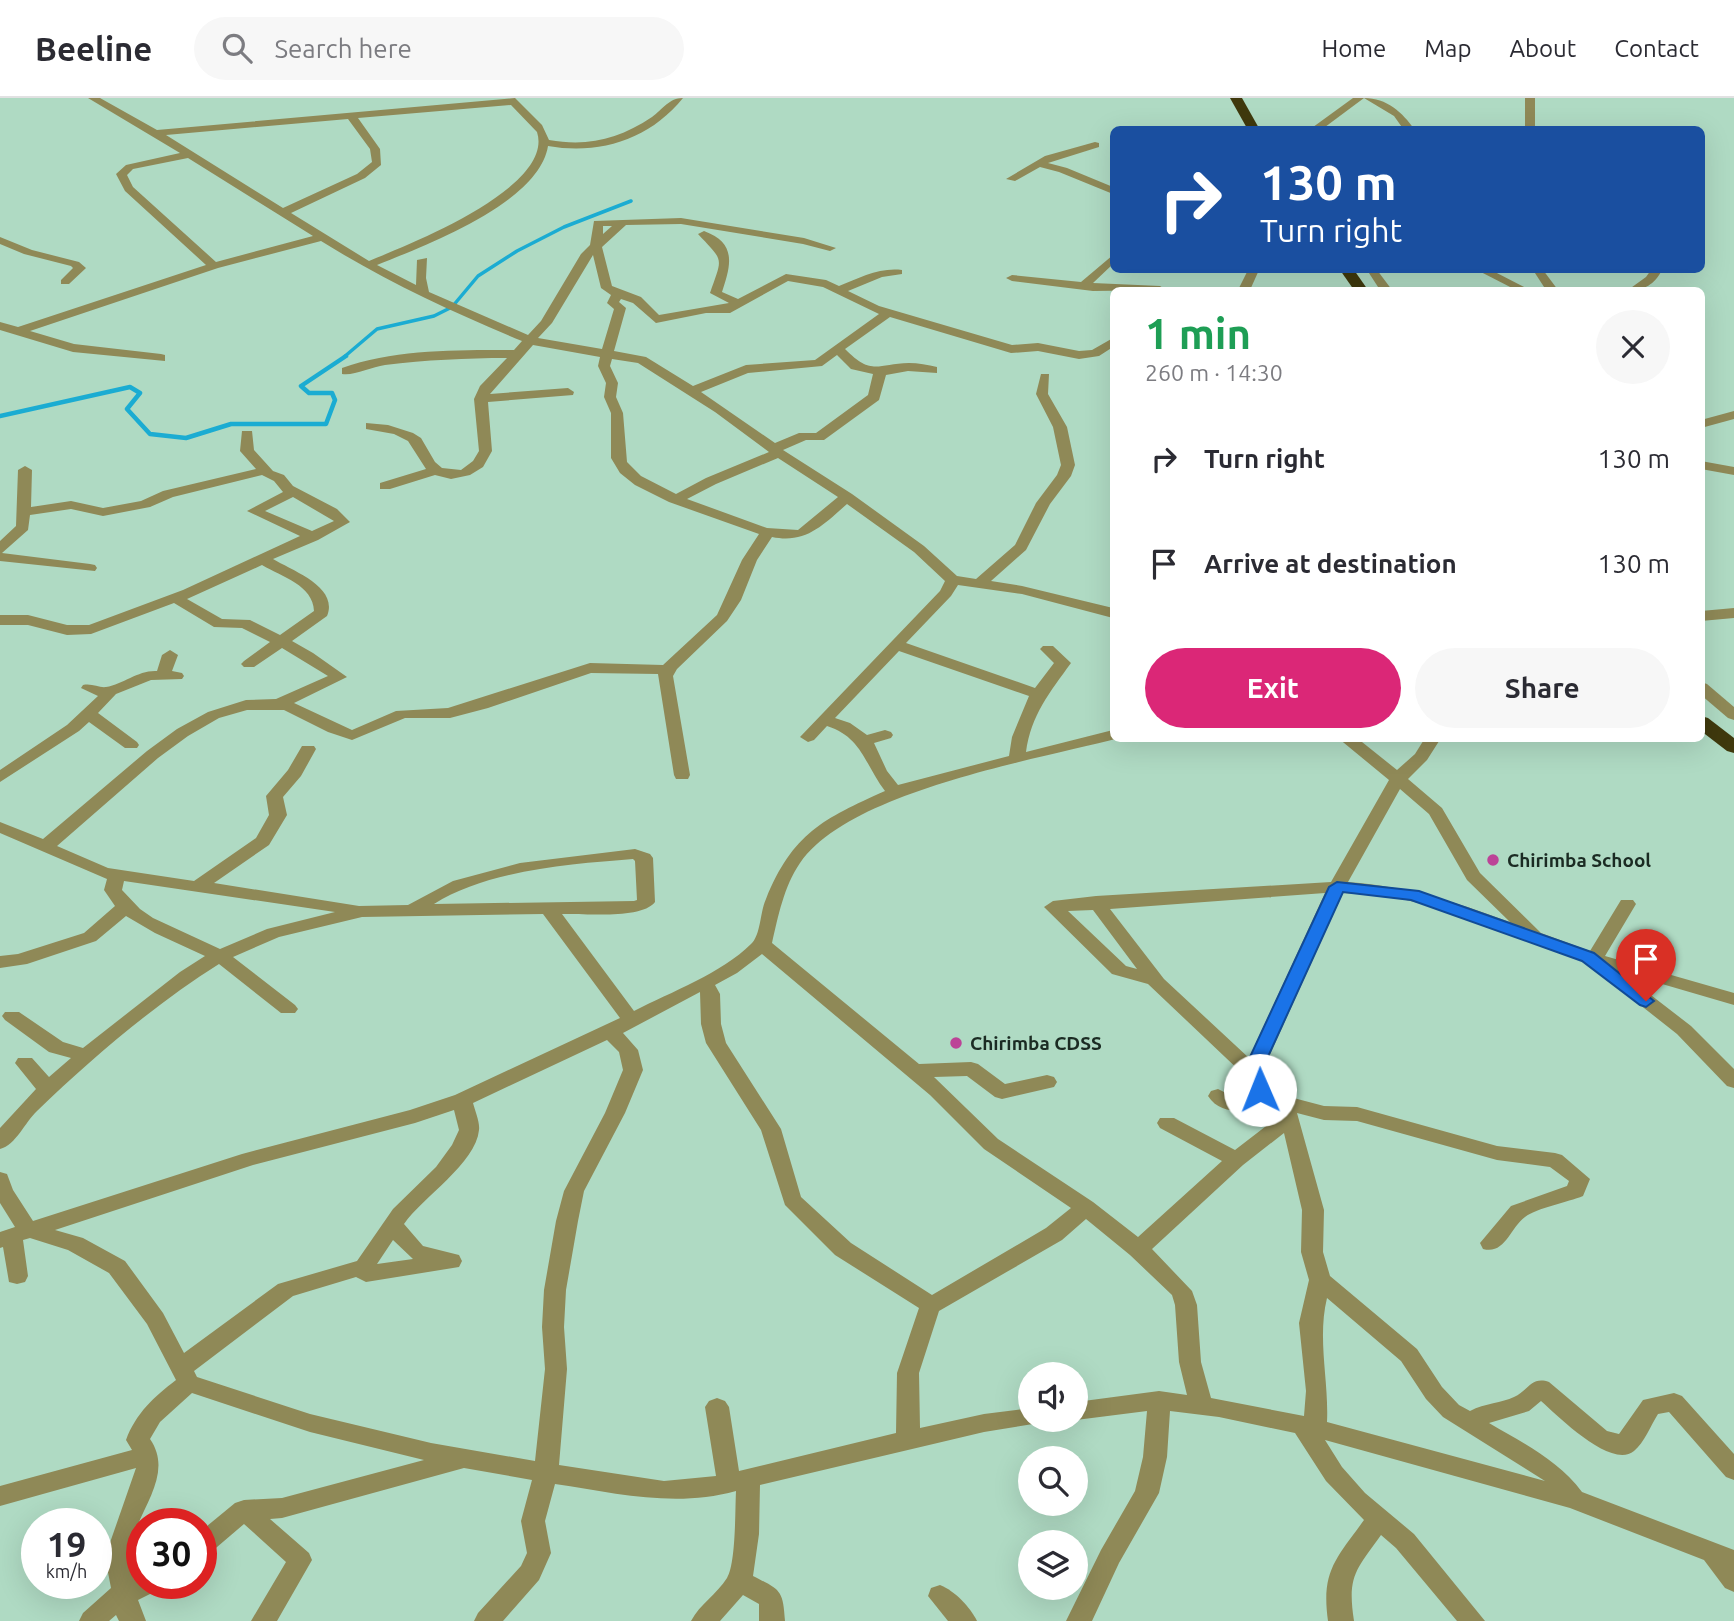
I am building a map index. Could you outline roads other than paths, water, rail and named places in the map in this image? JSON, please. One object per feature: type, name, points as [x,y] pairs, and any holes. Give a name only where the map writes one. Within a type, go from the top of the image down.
[{"type":"highway","points":[[1236,98],[1252,126]]},
{"type":"highway","points":[[1705,725],[1734,747]]},
{"type":"street","points":[[93,98],[155,133],[186,155],[368,265],[424,294],[532,341],[642,360],[847,497],[919,549],[953,580],[1056,597],[1110,612]]},
{"type":"street","points":[[545,142],[581,147],[608,143],[643,126],[678,98]]},
{"type":"street","points":[[1320,126],[1359,98]]},
{"type":"street","points":[[1369,98],[1398,114],[1407,126]]},
{"type":"street","points":[[1530,98],[1530,126]]},
{"type":"street","points":[[155,133],[511,100],[542,131],[545,142],[535,165],[505,197],[458,225],[368,265]]},
{"type":"street","points":[[281,213],[361,176],[377,163],[375,149],[351,116]]},
{"type":"street","points":[[1011,179],[1060,154],[1095,145]]},
{"type":"street","points":[[186,155],[130,167],[121,174],[129,190],[214,266]]},
{"type":"street","points":[[1039,164],[1063,170],[1110,190]]},
{"type":"street","points":[[830,248],[804,240],[681,221],[598,223],[596,245],[604,283],[617,294],[636,300],[656,319],[706,309],[726,310],[783,277],[821,283],[868,306],[1011,349],[1038,347],[1079,355],[1095,353],[1110,344]]},
{"type":"street","points":[[704,234],[724,249],[726,259],[716,293],[758,307]]},
{"type":"street","points":[[19,331],[214,266],[322,237]]},
{"type":"street","points":[[0,240],[28,252],[75,264],[80,268],[65,282]]},
{"type":"street","points":[[371,426],[394,431],[415,440],[436,470],[447,475],[466,472],[483,458],[486,448],[480,400],[493,379],[532,341],[546,323],[587,254],[596,245]]},
{"type":"street","points":[[423,260],[420,278],[424,294]]},
{"type":"street","points":[[1084,286],[1110,260]]},
{"type":"street","points":[[839,290],[880,274],[898,272]]},
{"type":"street","points":[[1489,273],[1518,287]]},
{"type":"street","points":[[1639,287],[1651,279],[1654,273]]},
{"type":"street","points":[[1012,278],[1110,287]]},
{"type":"street","points":[[617,294],[613,303],[620,308],[604,366],[612,383],[610,397],[617,413],[616,450],[620,465],[645,485],[677,499],[767,533],[787,536],[806,531],[847,497]]},
{"type":"street","points":[[692,391],[746,369],[818,363],[889,312]]},
{"type":"street","points":[[0,326],[73,348],[161,358]]},
{"type":"street","points":[[838,349],[855,366],[880,372],[908,367],[933,370]]},
{"type":"street","points":[[346,371],[377,362],[447,354],[517,354]]},
{"type":"street","points":[[677,499],[804,436],[819,437],[825,430],[862,408],[874,397],[880,372]]},
{"type":"street","points":[[979,583],[1021,547],[1039,510],[1069,465],[1060,427],[1042,394],[1045,377]]},
{"type":"street","points":[[480,400],[568,392]]},
{"type":"street","points":[[1705,423],[1734,415]]},
{"type":"street","points":[[0,620],[28,620],[78,631],[91,629],[175,598],[343,522],[332,512],[293,492],[279,478],[264,471],[247,452],[247,434]]},
{"type":"street","points":[[1705,466],[1734,471]]},
{"type":"street","points":[[0,549],[23,527],[25,470]]},
{"type":"street","points":[[385,486],[436,470]]},
{"type":"street","points":[[24,512],[71,505],[103,512],[145,505],[168,494],[224,478],[264,471]]},
{"type":"street","points":[[293,492],[254,511],[313,537]]},
{"type":"street","points":[[279,704],[318,718],[352,735],[400,715],[420,711],[440,715],[466,706],[481,705],[590,668],[668,670],[710,634],[721,619],[739,592],[745,569],[767,533]]},
{"type":"street","points":[[0,557],[90,568]]},
{"type":"street","points":[[249,664],[279,641],[320,617],[321,599],[313,587],[262,559]]},
{"type":"street","points":[[808,737],[946,593],[953,580]]},
{"type":"street","points":[[0,843],[35,843],[88,812],[130,773],[188,729],[211,716],[234,709],[279,704],[340,677],[242,621],[219,624],[175,598]]},
{"type":"street","points":[[1705,615],[1734,613]]},
{"type":"street","points":[[897,645],[925,657],[1038,694]]},
{"type":"street","points":[[1017,759],[1020,737],[1038,694],[1063,663],[1048,649]]},
{"type":"street","points":[[0,777],[73,728],[109,695],[97,691],[149,675],[170,676],[170,655]]},
{"type":"street","points":[[668,670],[666,686],[682,775]]},
{"type":"street","points":[[1705,690],[1734,715]]},
{"type":"street","points":[[89,714],[131,745]]},
{"type":"street","points":[[824,720],[844,726],[865,741],[879,772],[894,791]]},
{"type":"street","points":[[865,741],[885,735]]},
{"type":"street","points":[[13,1235],[249,1159],[415,1116],[463,1100],[610,1031],[730,969],[762,945],[773,902],[791,862],[814,836],[894,791],[1110,735]]},
{"type":"street","points":[[1351,742],[1426,801],[1436,812],[1473,876],[1537,938]]},
{"type":"street","points":[[1252,1072],[1337,887],[1397,780],[1421,757],[1430,742]]},
{"type":"street","points":[[197,887],[263,841],[278,815],[274,796],[295,772],[308,749]]},
{"type":"street","points":[[0,827],[90,868],[117,875],[362,911],[643,906],[646,902],[644,858],[635,854],[557,861],[485,878],[443,892],[427,898],[414,909]]},
{"type":"street","points":[[117,875],[113,890],[126,906],[141,918],[219,956],[288,1009]]},
{"type":"street","points":[[1155,980],[1119,970],[1053,906],[1337,887],[1413,895],[1591,958],[1734,999]]},
{"type":"street","points":[[1096,902],[1155,980],[1252,1072],[1260,1090],[1284,1109],[1313,1210],[1312,1252],[1320,1280],[1310,1323],[1317,1391],[1309,1427],[1334,1474],[1357,1500],[1405,1541],[1472,1621]]},
{"type":"street","points":[[1591,958],[1627,904]]},
{"type":"street","points":[[0,962],[20,960],[90,937],[126,906]]},
{"type":"street","points":[[548,908],[631,1020]]},
{"type":"street","points":[[1,1137],[48,1089],[86,1056],[187,976],[219,956],[273,933],[362,911]]},
{"type":"street","points":[[762,945],[915,1071],[991,1144],[1086,1208],[1138,1249],[1184,1297],[1189,1354],[1200,1405]]},
{"type":"street","points":[[1591,958],[1684,1030],[1734,1081]]},
{"type":"street","points":[[704,982],[711,994],[710,1024],[716,1043],[771,1129],[792,1200],[842,1249],[931,1305]]},
{"type":"street","points":[[12,1016],[56,1047],[86,1056]]},
{"type":"street","points":[[487,1621],[530,1573],[539,1553],[533,1521],[546,1473],[556,1369],[553,1327],[555,1290],[567,1221],[574,1191],[615,1112],[633,1070],[628,1050],[610,1031]]},
{"type":"street","points":[[24,1062],[48,1089]]},
{"type":"street","points":[[915,1071],[971,1069],[1002,1093],[1047,1082]]},
{"type":"street","points":[[1218,1096],[1233,1105],[1357,1114],[1497,1153],[1555,1160],[1580,1179],[1576,1191],[1518,1211],[1491,1243]]},
{"type":"street","points":[[132,1508],[148,1472],[148,1455],[138,1440],[141,1428],[185,1375],[286,1290],[364,1267],[400,1214],[443,1172],[461,1149],[469,1130],[463,1100]]},
{"type":"street","points":[[1138,1249],[1236,1160],[1284,1109]]},
{"type":"street","points":[[1167,1123],[1236,1160]]},
{"type":"street","points":[[0,1179],[13,1235],[17,1276]]},
{"type":"street","points":[[908,1440],[908,1373],[931,1305],[1054,1234],[1086,1208]]},
{"type":"street","points":[[360,1268],[366,1274],[451,1261],[415,1252],[393,1226]]},
{"type":"street","points":[[13,1235],[75,1244],[117,1267],[155,1319],[185,1375],[310,1423],[464,1458],[546,1473],[664,1491],[702,1489],[984,1423],[1018,1419]]},
{"type":"street","points":[[1320,1280],[1409,1355],[1434,1393],[1451,1410],[1546,1469],[1559,1479],[1574,1499]]},
{"type":"street","points":[[1469,1422],[1492,1411],[1521,1405],[1541,1388],[1600,1439],[1625,1445],[1651,1406],[1674,1402],[1734,1470]]},
{"type":"street","points":[[1079,1621],[1110,1557],[1147,1493],[1155,1457],[1159,1400]]},
{"type":"street","points":[[1088,1409],[1159,1400],[1200,1405],[1309,1427],[1574,1499],[1723,1558],[1734,1581]]},
{"type":"street","points":[[704,1621],[740,1581],[747,1534],[739,1481],[717,1407]]},
{"type":"street","points":[[0,1496],[148,1455]]},
{"type":"street","points":[[217,1533],[244,1510],[282,1508],[464,1458]]},
{"type":"street","points":[[244,1510],[300,1560],[264,1621]]},
{"type":"street","points":[[1341,1621],[1336,1594],[1343,1568],[1379,1519]]},
{"type":"street","points":[[126,1528],[117,1557],[126,1577]]},
{"type":"street","points":[[740,1581],[771,1598],[772,1621]]},
{"type":"street","points":[[92,1621],[126,1595]]},
{"type":"street","points":[[940,1596],[964,1621]]},
{"type":"street","points":[[130,1599],[128,1614],[133,1621]]},
{"type":"waterway","points":[[344,357],[377,329],[434,316],[452,307],[478,276],[517,251],[564,227],[631,201]]},
{"type":"waterway","points":[[0,416],[130,387],[140,393],[127,409],[150,434],[186,438],[231,424],[326,424],[335,400],[332,393],[309,393],[301,386],[346,356]]},
{"type":"place","name":"Chirimba School","points":[[1493,860]]},
{"type":"place","name":"Chirimba CDSS","points":[[956,1043]]}]
